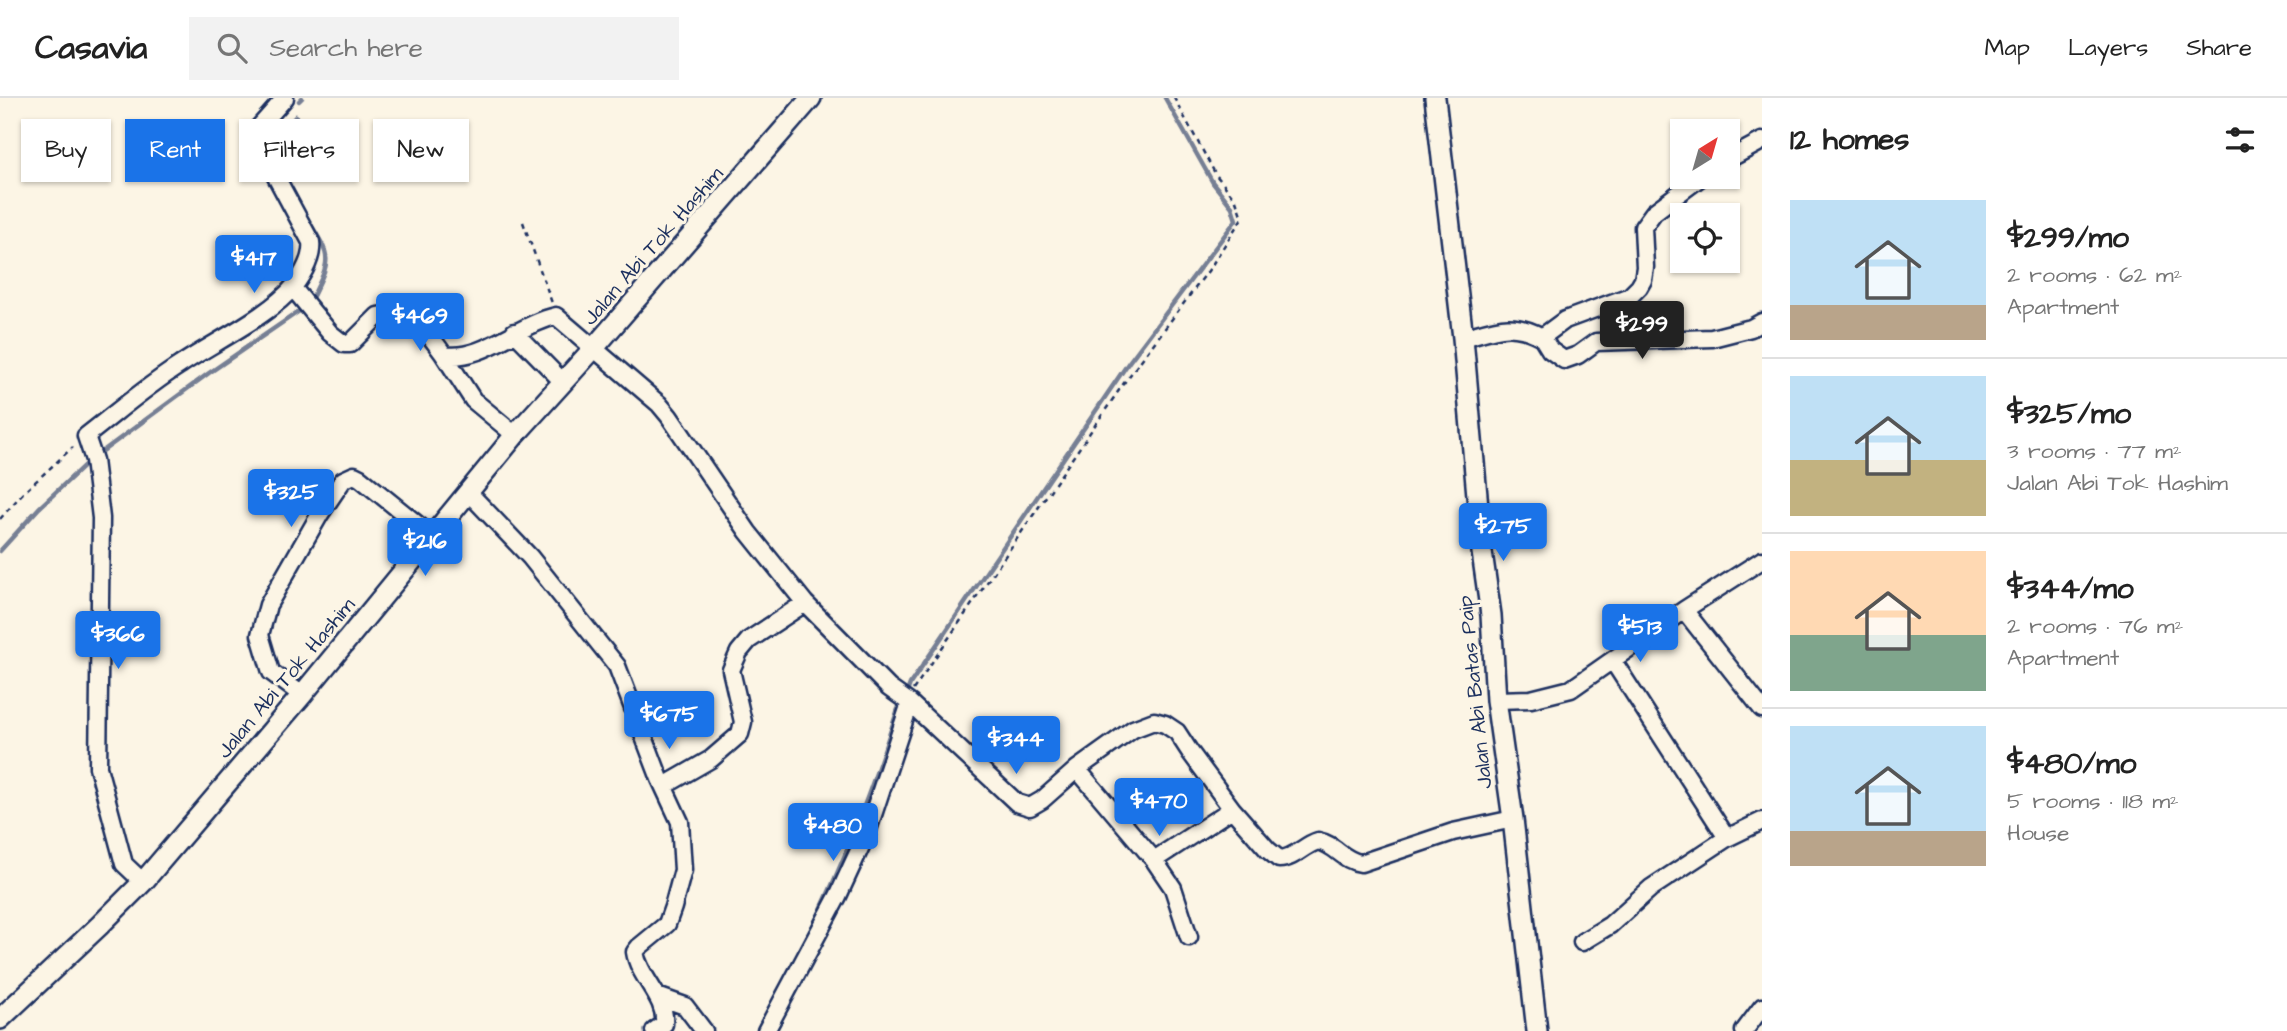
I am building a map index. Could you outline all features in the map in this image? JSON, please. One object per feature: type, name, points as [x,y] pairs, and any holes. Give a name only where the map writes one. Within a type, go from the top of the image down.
[{"type":"main road","name":"Jalan Abi Tok Hashim","points":[[0,1019],[143,882],[302,695],[515,435],[811,98]]},
{"type":"main road","name":"Jalan Abi Batas Paip","points":[[1435,98],[1463,338],[1482,552],[1491,615],[1496,700],[1513,819],[1536,1031]]},
{"type":"street","points":[[143,882],[124,864],[98,767],[101,518],[90,446],[178,366],[261,314],[293,288],[309,258],[311,242],[253,134],[285,98]]},
{"type":"street","points":[[1740,153],[1762,141]]},
{"type":"street","points":[[1542,337],[1565,320],[1630,296],[1639,287],[1645,267],[1643,226],[1654,212],[1685,189]]},
{"type":"street","points":[[293,288],[330,333],[344,344],[350,344],[378,316],[402,314],[432,338],[473,400],[515,435]]},
{"type":"street","points":[[444,355],[456,357],[473,353],[514,332],[556,316],[659,404],[748,532],[804,603],[889,688],[910,703],[1017,803],[1030,807],[1042,800],[1077,769],[1133,729],[1154,721],[1177,732],[1233,809],[1279,859],[1288,859],[1302,848],[1318,841],[1335,848],[1352,862],[1361,863],[1452,832],[1513,819]]},
{"type":"street","points":[[1463,338],[1500,328],[1526,328],[1542,337],[1550,350],[1564,360],[1578,355],[1596,342],[1657,342],[1712,338],[1751,328],[1762,322]]},
{"type":"street","points":[[514,332],[563,382]]},
{"type":"street","points":[[302,695],[271,672],[260,635],[268,606],[320,514],[343,480],[354,475],[360,478],[433,537]]},
{"type":"street","points":[[468,492],[530,557],[617,666],[680,822],[683,870],[667,924],[635,952],[637,964],[657,996],[665,1017],[664,1024],[654,1031]]},
{"type":"street","points":[[1496,700],[1531,699],[1571,689],[1762,559]]},
{"type":"street","points":[[664,786],[711,759],[740,734],[743,722],[731,670],[739,652],[749,640],[804,603]]},
{"type":"street","points":[[1684,610],[1762,709]]},
{"type":"street","points":[[1613,661],[1727,838]]},
{"type":"street","points":[[766,1031],[838,896],[861,845],[910,703]]},
{"type":"street","points":[[1077,769],[1154,860],[1173,888],[1189,937]]},
{"type":"street","points":[[1154,860],[1233,809]]},
{"type":"street","points":[[1582,942],[1610,925],[1651,888],[1727,838],[1762,821]]},
{"type":"street","points":[[657,996],[684,1006],[704,1031]]},
{"type":"street","points":[[1744,1031],[1762,1007]]},
{"type":"path","points":[[910,703],[913,689],[1125,383],[1208,271],[1242,218],[1236,200],[1216,175],[1174,98]]},
{"type":"path","points":[[523,222],[556,316]]},
{"type":"path","points":[[0,519],[22,494],[90,446]]},
{"type":"waterway","points":[[299,101],[302,98]]},
{"type":"waterway","points":[[906,695],[910,684],[1129,362],[1236,220],[1232,207],[1213,183],[1165,98]]},
{"type":"waterway","points":[[307,218],[325,250],[326,258],[323,274],[311,300]]},
{"type":"waterway","points":[[96,456],[298,312]]},
{"type":"waterway","points":[[0,551],[39,508],[89,461]]},
{"type":"waterway","points":[[808,936],[857,824],[898,709]]}]
